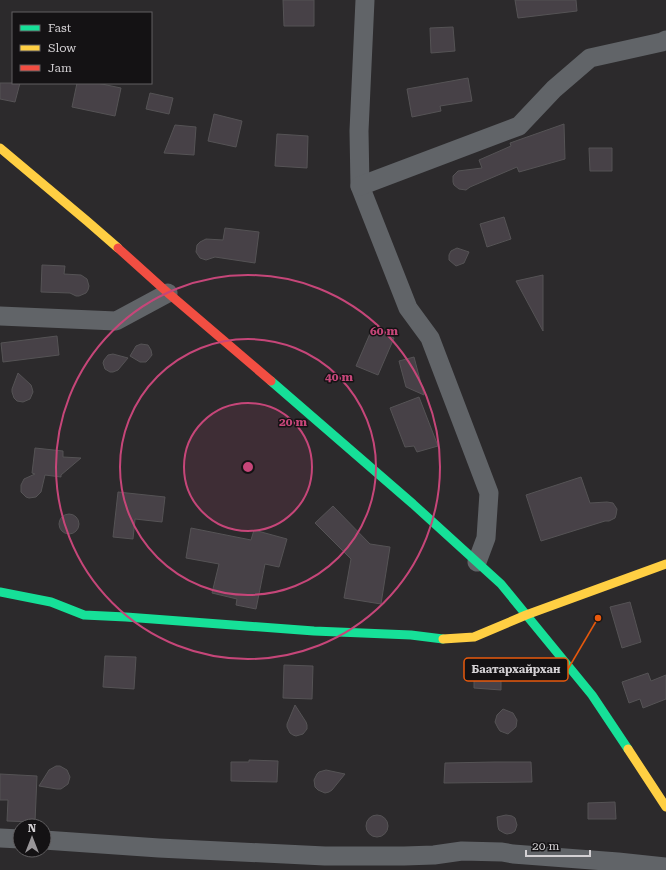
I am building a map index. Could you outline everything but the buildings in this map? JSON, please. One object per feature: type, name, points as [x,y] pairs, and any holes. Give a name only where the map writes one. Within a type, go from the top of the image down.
[{"type":"street","points":[[366,0],[358,131],[360,186],[408,308],[430,338],[489,493],[486,538],[477,562]]},
{"type":"street","points":[[360,186],[519,126],[554,89],[590,58],[666,40]]},
{"type":"street","points":[[0,148],[87,221],[168,293],[414,504],[501,584],[592,695],[660,786],[666,808]]},
{"type":"street","points":[[0,316],[116,321],[168,293]]},
{"type":"street","points":[[0,592],[51,602],[84,615],[314,631],[411,635],[443,639],[474,637],[526,615],[666,564]]},
{"type":"street","points":[[0,838],[12,839]]},
{"type":"street","points":[[52,841],[159,848],[325,856],[434,855],[462,851],[502,852],[666,867]]},
{"type":"traffic: fast","points":[[271,381],[413,504],[501,584],[592,695],[628,749]]},
{"type":"traffic: fast","points":[[0,592],[51,602],[84,615],[314,631],[411,635],[443,639]]},
{"type":"traffic: slow","points":[[0,148],[118,248]]},
{"type":"traffic: slow","points":[[443,639],[474,637],[526,615],[666,564]]},
{"type":"traffic: slow","points":[[628,749],[666,807]]},
{"type":"traffic: jam","points":[[118,248],[271,381]]},
{"type":"place","name":"Баатархайрхан","points":[[598,618]]}]
